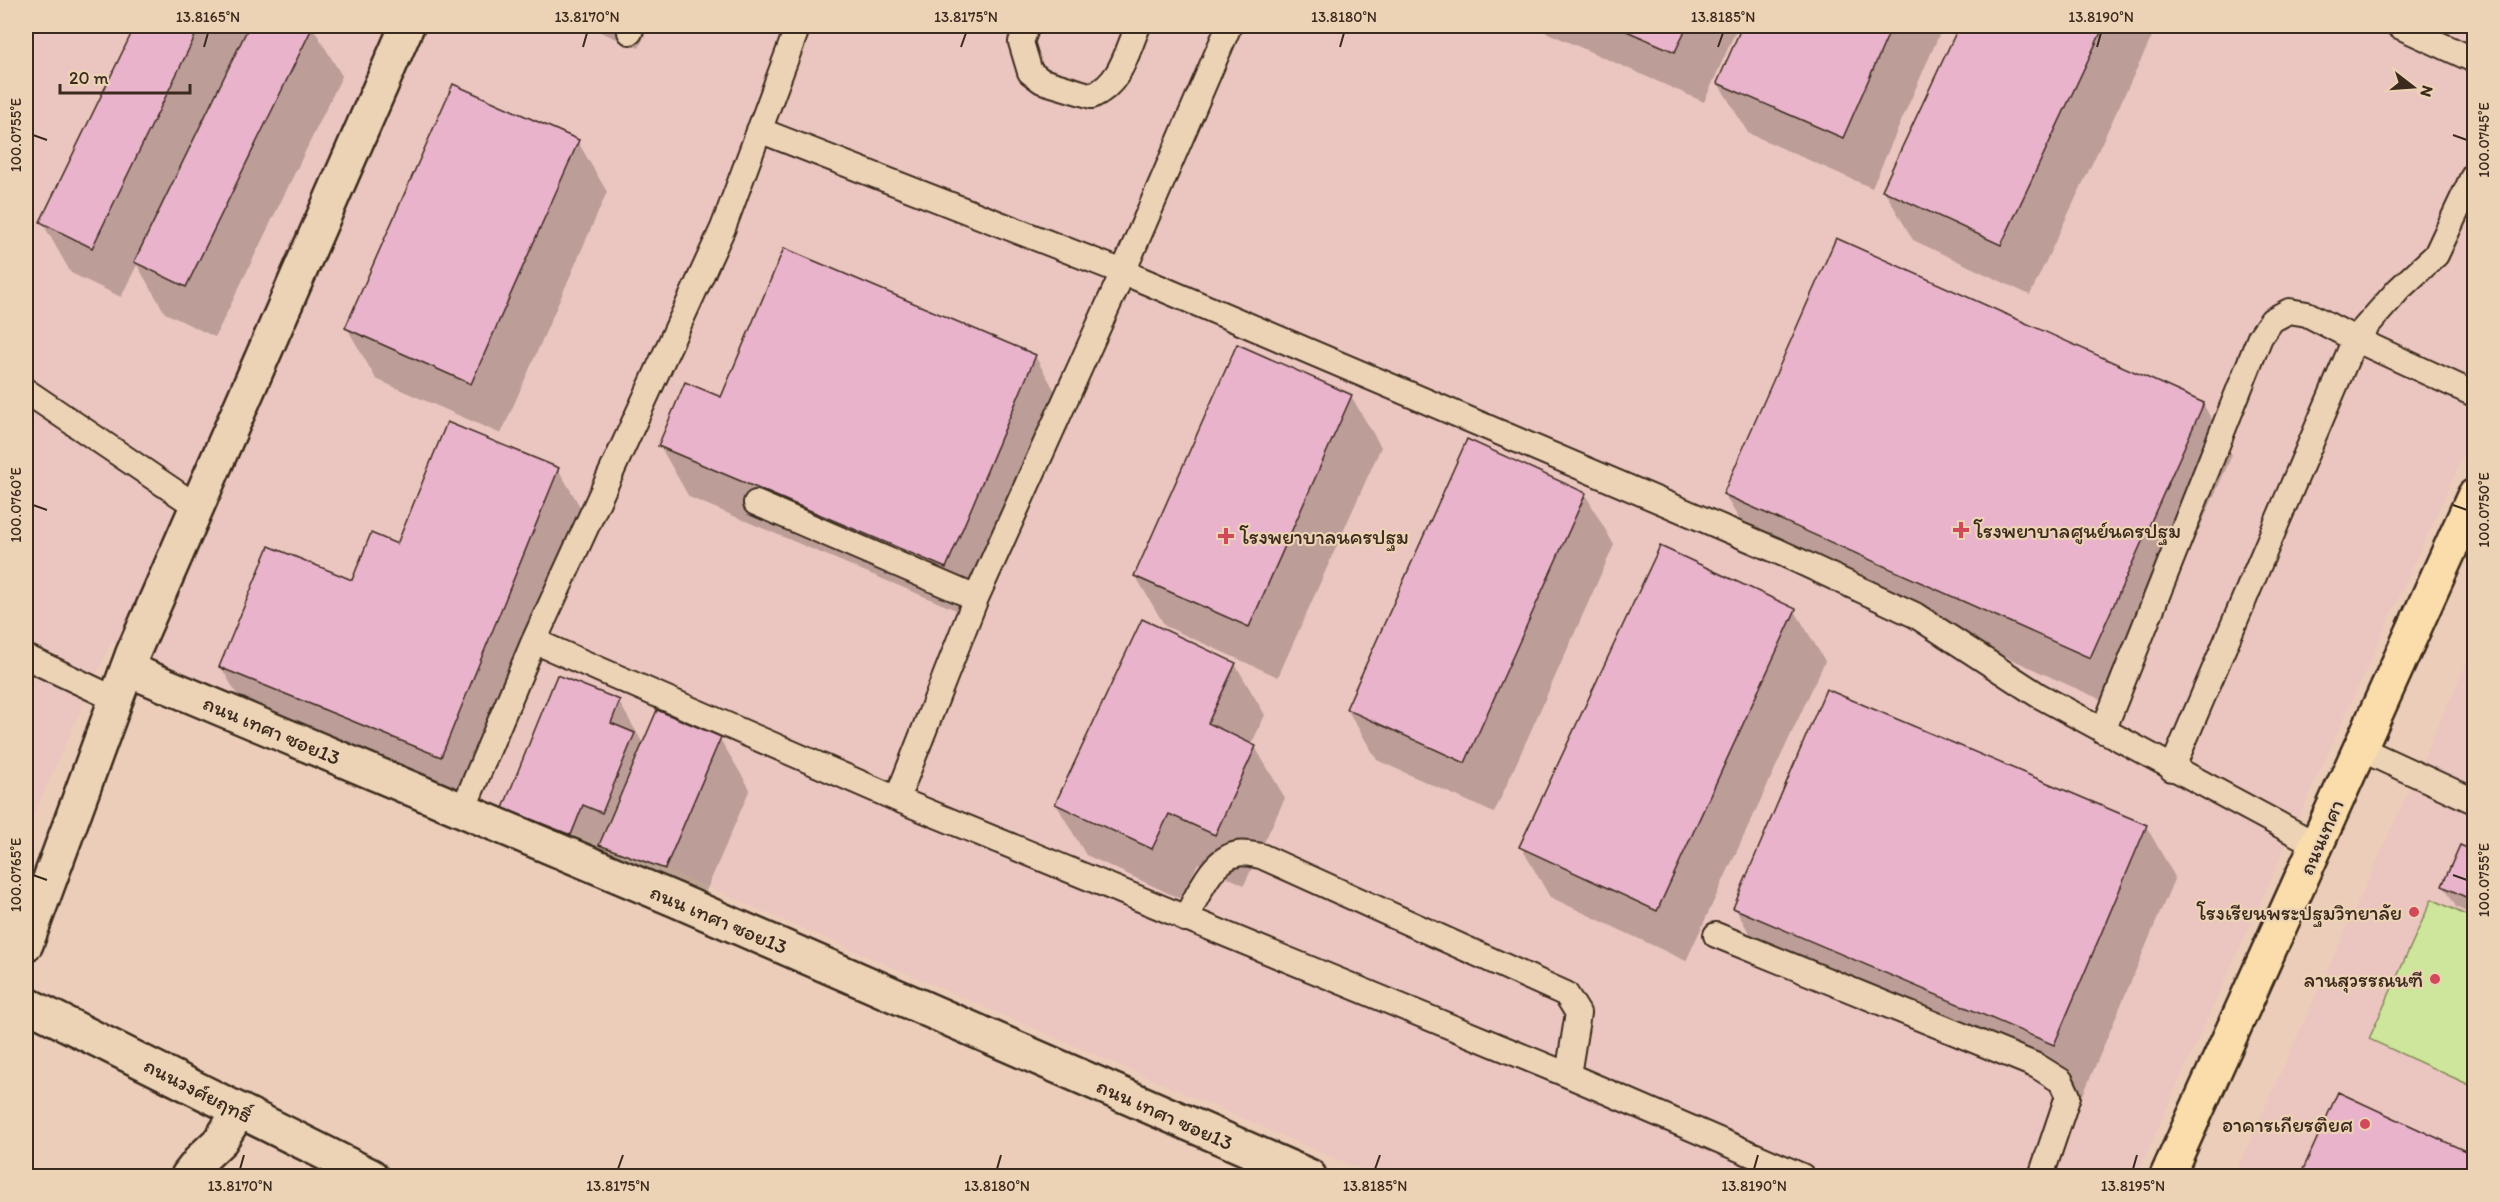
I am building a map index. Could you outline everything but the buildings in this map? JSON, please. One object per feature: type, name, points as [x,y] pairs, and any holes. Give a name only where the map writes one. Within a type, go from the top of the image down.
[{"type":"main road","name":"ถนนเทศา","points":[[2167,1176],[2475,496]]},
{"type":"street","points":[[26,944],[127,669],[195,506],[407,26]]},
{"type":"street","name":"ถนน เทศา ซอย13","points":[[127,669],[462,812],[676,900],[1309,1176]]},
{"type":"street","name":"ถนนวงศ์ยฤทธิ์","points":[[26,1004],[239,1111],[338,1169],[370,1176]]},
{"type":"street","points":[[188,1176],[201,1158],[221,1140],[239,1111]]},
{"type":"lane","points":[[462,812],[534,641],[723,228],[798,26]]},
{"type":"lane","points":[[1027,26],[1021,42],[1029,72],[1042,81],[1092,96],[1108,89],[1116,77],[1138,26]]},
{"type":"lane","points":[[897,799],[976,598],[1123,273],[1229,26]]},
{"type":"lane","points":[[2398,26],[2475,60]]},
{"type":"lane","points":[[759,130],[1123,273],[1775,550],[1915,615],[2038,694],[2172,769],[2317,845]]},
{"type":"lane","points":[[2172,769],[2355,339],[2399,289],[2436,255],[2475,174]]},
{"type":"lane","points":[[2103,731],[2260,338],[2272,320],[2289,311],[2307,314],[2355,339],[2475,394]]},
{"type":"lane","points":[[26,391],[195,506]]},
{"type":"lane","points":[[756,503],[976,598]]},
{"type":"lane","points":[[534,641],[897,799],[1568,1075],[1802,1176]]},
{"type":"lane","points":[[26,657],[115,699]]},
{"type":"lane","points":[[2361,750],[2475,801]]},
{"type":"lane","points":[[1185,919],[1212,872],[1223,859],[1238,853],[1261,856],[1566,994],[1578,1013],[1568,1075]]},
{"type":"lane","points":[[1716,936],[2037,1066],[2061,1081],[2068,1096],[2041,1176]]},
{"type":"shaded area","name":"โรงพยาบาลนครปฐม","points":[[26,26],[2474,26],[2474,432],[2136,1176],[1376,1176],[665,869],[503,808],[112,641],[33,816],[26,809]]},
{"type":"shaded area","name":"โรงเรียนพระปฐมวิทยาลัย","points":[[2474,647],[2474,1176],[2234,1176]]},
{"type":"green space","name":"ลานสุวรรณนฑี","points":[[2432,899],[2474,919],[2474,1087],[2369,1039]]},
{"type":"place","name":"โรงพยาบาลศูนย์นครปฐม","points":[[1961,530]]},
{"type":"place","name":"โรงพยาบาลนครปฐม","points":[[1226,536]]},
{"type":"place","name":"โรงเรียนพระปฐมวิทยาลัย","points":[[2414,912]]},
{"type":"place","name":"ลานสุวรรณนฑี","points":[[2435,979]]},
{"type":"place","name":"อาคารเกียรติยศ","points":[[2365,1124]]}]
